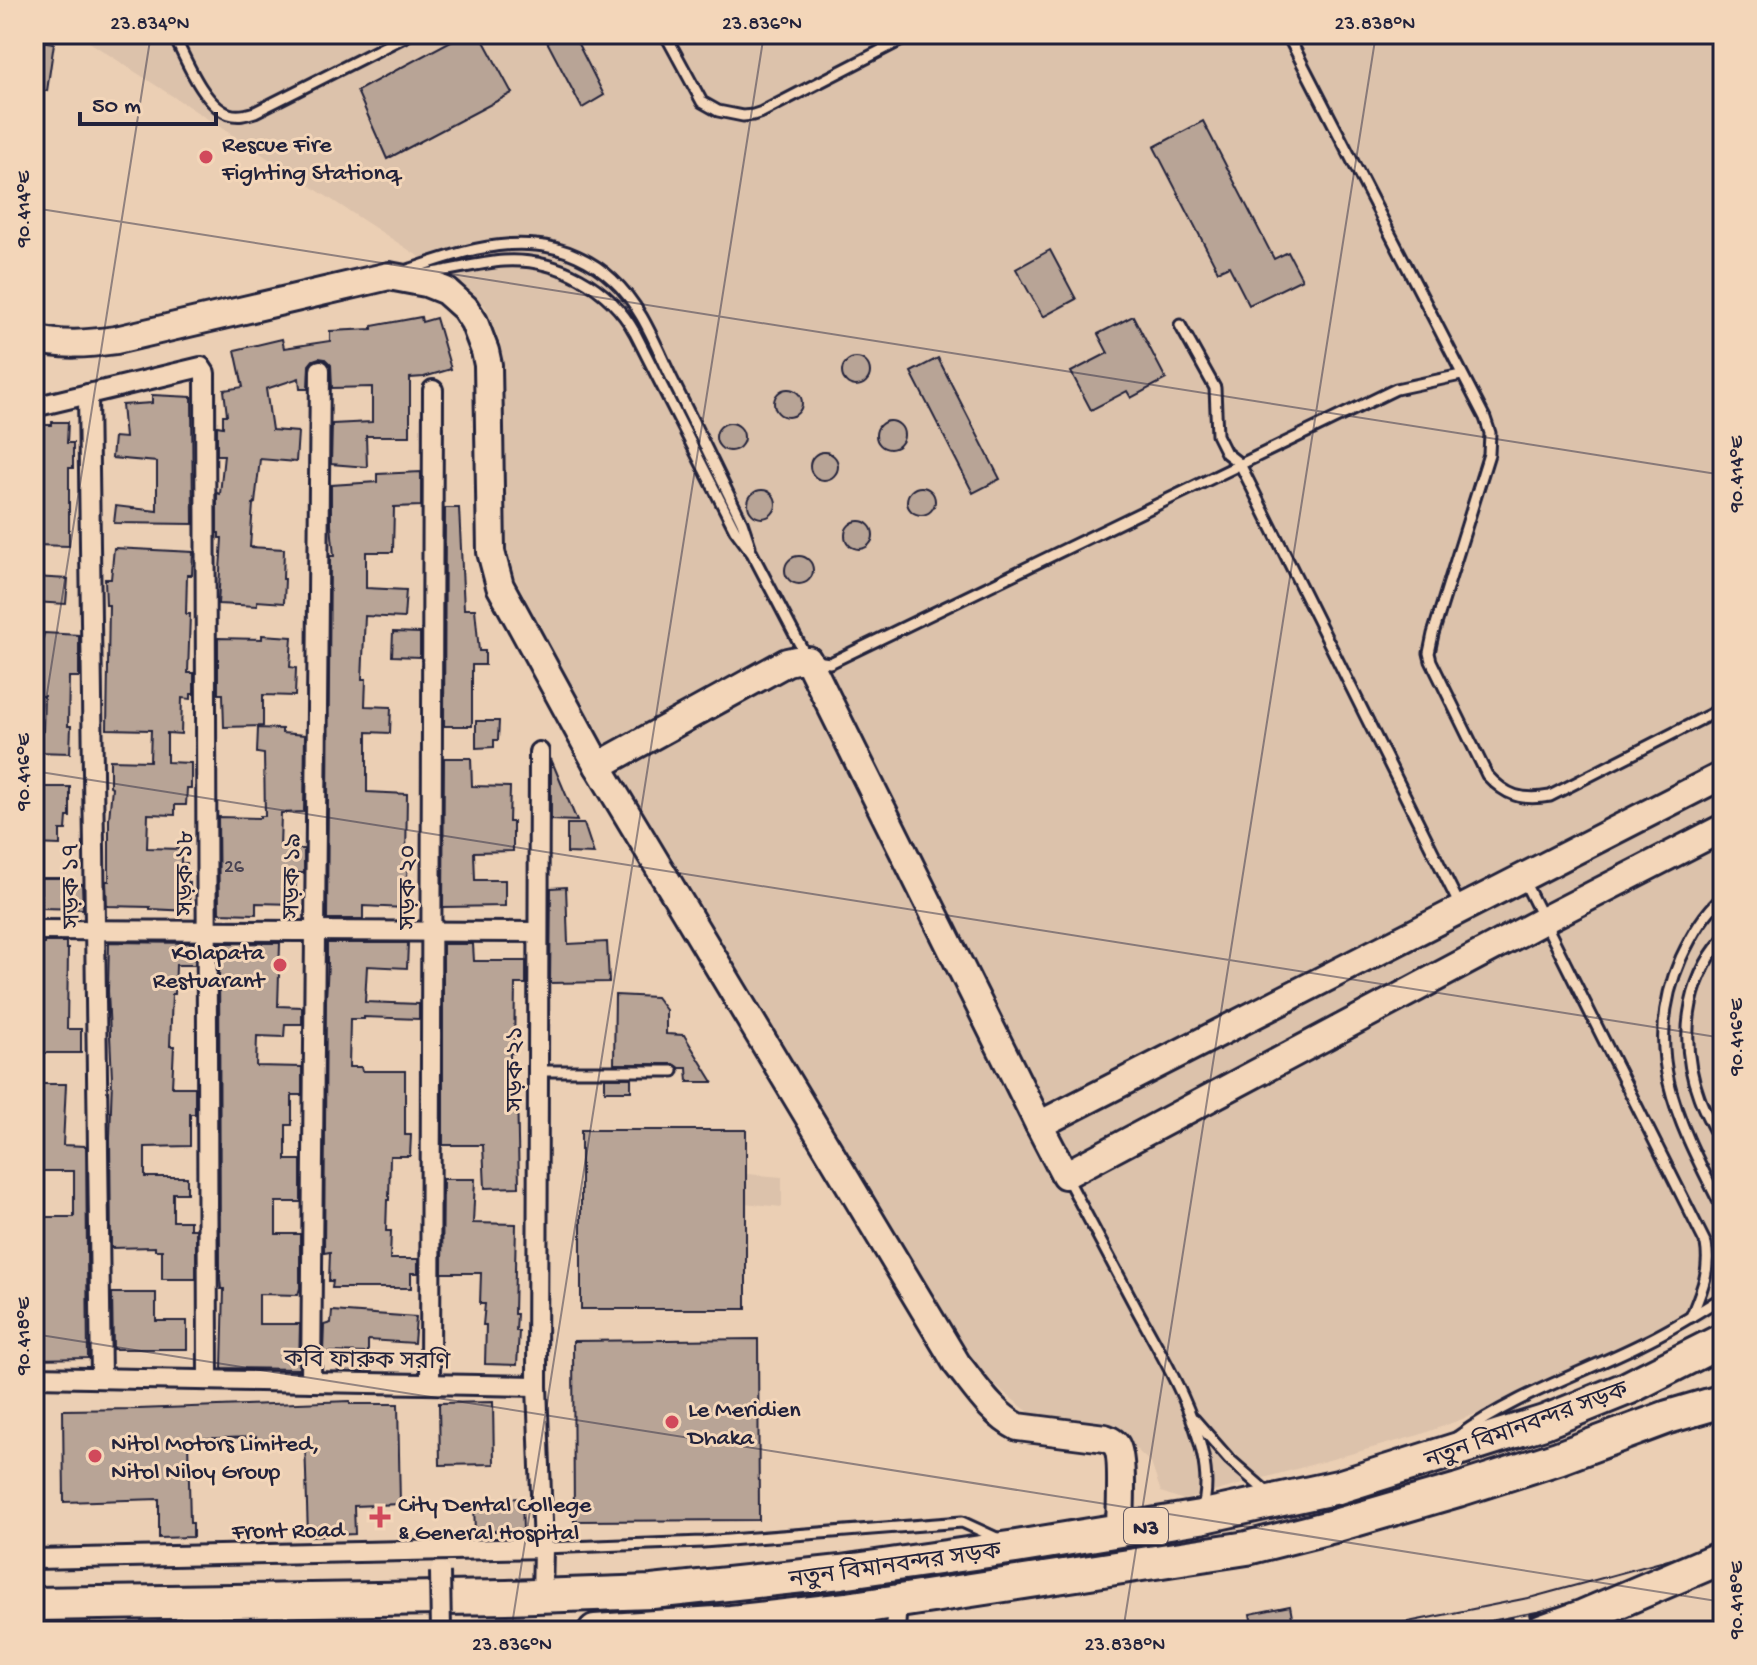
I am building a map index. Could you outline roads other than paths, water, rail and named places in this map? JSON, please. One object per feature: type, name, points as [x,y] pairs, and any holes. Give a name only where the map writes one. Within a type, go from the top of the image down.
[{"type":"highway","name":"নতুন বিমানবন্দর সড়ক","points":[[34,1604],[542,1597],[652,1592],[841,1572],[1016,1547],[1200,1517],[1338,1487],[1544,1422],[1628,1388],[1723,1340]]},
{"type":"highway","name":"নতুন বিমানবন্দর সড়ক","points":[[595,1631],[896,1616],[1247,1548],[1458,1490],[1723,1401]]},
{"type":"highway","points":[[1543,1631],[1723,1557]]},
{"type":"main road","points":[[34,339],[78,345],[116,340],[389,276],[426,283],[446,291],[465,308],[479,333],[488,365],[491,552],[500,586],[598,766],[957,1364],[1006,1421],[1018,1427],[1113,1441],[1118,1448],[1120,1462],[1120,1530]]},
{"type":"main road","points":[[598,766],[787,662],[808,660],[1065,1175],[1723,828]]},
{"type":"main road","points":[[1039,1125],[1723,775]]},
{"type":"street","name":"সড়ক ১৮","points":[[88,394],[201,367],[205,373],[208,1380]]},
{"type":"street","name":"সড়ক ১৯","points":[[311,1382],[320,370]]},
{"type":"street","name":"সড়ক ২০","points":[[430,1384],[433,390]]},
{"type":"street","points":[[34,407],[88,394]]},
{"type":"street","name":"সড়ক ১৭","points":[[88,394],[101,1378]]},
{"type":"street","name":"সড়ক ২১","points":[[537,1386],[539,752]]},
{"type":"street","points":[[34,930],[538,932]]},
{"type":"street","name":"কবি ফারুক সরণি","points":[[34,1377],[537,1386]]},
{"type":"street","points":[[537,1386],[542,1597]]},
{"type":"street","name":"Front Road","points":[[34,1559],[543,1548]]},
{"type":"street","points":[[440,1572],[441,1631]]},
{"type":"lane","points":[[173,34],[208,96],[226,113],[244,115],[410,34]]},
{"type":"lane","points":[[665,34],[702,102],[718,111],[743,116],[762,112],[913,34]]},
{"type":"lane","points":[[1287,34],[1490,433],[1489,454],[1429,653],[1487,775],[1508,793],[1534,799],[1550,796],[1723,708]]},
{"type":"lane","points":[[389,276],[488,247],[526,244],[560,250],[597,267],[624,291],[648,329],[742,522],[752,553]]},
{"type":"lane","points":[[389,276],[506,261],[540,264],[573,275],[617,306],[628,321],[735,530],[752,553],[808,660],[830,663],[1396,389],[1461,375]]},
{"type":"lane","points":[[1180,325],[1215,388],[1217,435],[1226,453],[1240,464],[1462,909]]},
{"type":"lane","points":[[1523,877],[1706,1244],[1706,1279],[1691,1317]]},
{"type":"lane","points":[[1723,897],[1691,936],[1674,975],[1666,1006],[1663,1037],[1665,1069],[1672,1098],[1723,1210]]},
{"type":"lane","points":[[1723,939],[1706,963],[1692,995],[1687,1038],[1699,1098],[1723,1147]]},
{"type":"lane","points":[[538,1071],[673,1071]]},
{"type":"lane","points":[[1065,1175],[1174,1378],[1191,1417],[1206,1473],[1200,1517]]},
{"type":"lane","points":[[1426,1460],[1472,1426],[1533,1391],[1644,1343],[1723,1297]]},
{"type":"lane","points":[[1191,1417],[1240,1471],[1279,1501]]},
{"type":"lane","points":[[543,1548],[703,1542],[962,1522],[1016,1547]]},
{"type":"tram line","points":[[1363,1631],[1533,1597],[1723,1545]]},
{"type":"railway","points":[[1455,1631],[1537,1615],[1723,1563]]},
{"type":"place","name":"Rescue Fire Fighting Stationq","points":[[206,157]]},
{"type":"place","name":"Kolapata Restuarant","points":[[280,965]]},
{"type":"place","name":"Le Meridien Dhaka","points":[[672,1422]]},
{"type":"place","name":"Nitol Motors Limited, Nitol Niloy Group","points":[[95,1456]]},
{"type":"place","name":"City Dental College & General Hospital","points":[[380,1517]]}]
